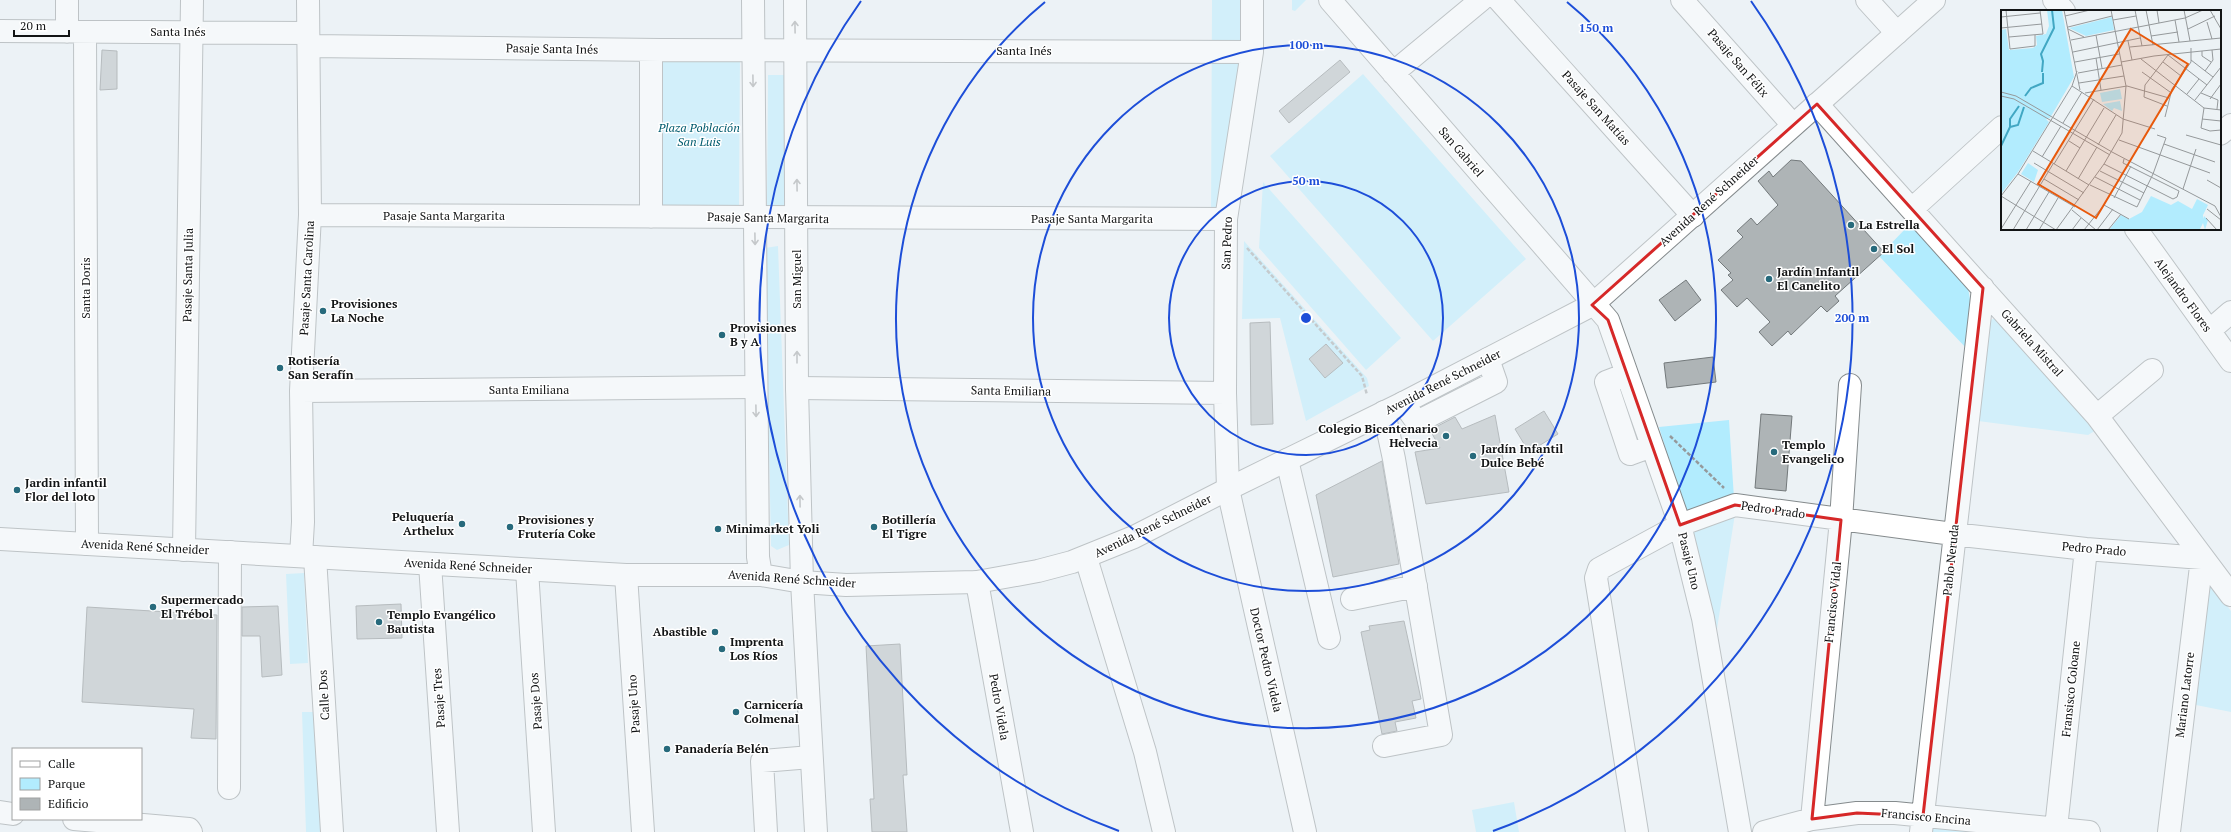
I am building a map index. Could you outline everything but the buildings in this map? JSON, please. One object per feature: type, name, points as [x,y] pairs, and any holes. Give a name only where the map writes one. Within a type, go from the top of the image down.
[{"type":"street","name":"Santa Doris","points":[[67,0],[76,32],[87,544]]},
{"type":"street","name":"Pasaje Santa Julia","points":[[184,550],[192,0]]},
{"type":"street","name":"Pasaje Santa Carolina","points":[[308,0],[310,215],[301,391],[303,522],[308,557]]},
{"type":"street","points":[[753,0],[758,557],[761,575]]},
{"type":"street","name":"San Miguel","points":[[795,0],[797,388],[802,582],[816,832]]},
{"type":"street","name":"San Pedro","points":[[1228,489],[1225,393],[1226,219],[1252,52],[1252,0]]},
{"type":"street","name":"San Gabriel","points":[[1330,0],[1592,305]]},
{"type":"street","points":[[1393,73],[1481,0]]},
{"type":"street","name":"Pasaje San Matías","points":[[1499,0],[1693,216]]},
{"type":"street","name":"Pasaje San Félix","points":[[1682,0],[1793,125]]},
{"type":"street","points":[[1867,0],[1897,33]]},
{"type":"street","name":"Avenida René Schneider","points":[[0,539],[626,575],[761,575],[802,582],[846,585],[977,582],[1038,572],[1086,558],[1134,537],[1228,489],[1394,408],[1592,305],[1934,0]]},
{"type":"street","points":[[2054,0],[2063,10]]},
{"type":"street","name":"Santa Inés","points":[[0,31],[192,32],[309,39]]},
{"type":"street","name":"Pasaje Santa Inés","points":[[309,39],[651,50],[796,50]]},
{"type":"street","points":[[651,50],[651,217]]},
{"type":"street","name":"Santa Inés","points":[[796,50],[1252,52]]},
{"type":"street","name":"Gabriela Mistral","points":[[1817,104],[2097,416],[2231,595]]},
{"type":"street","points":[[2221,133],[2231,125]]},
{"type":"street","points":[[1912,209],[2001,129]]},
{"type":"street","name":"Pasaje Santa Margarita","points":[[310,215],[797,219],[1226,219]]},
{"type":"street","name":"Alejandro Flores","points":[[2137,230],[2231,361]]},
{"type":"street","name":"Pablo Neruda","points":[[1922,824],[1953,534],[1983,288]]},
{"type":"street","name":"Pasaje Uno","points":[[1592,305],[1608,320],[1680,525],[1703,618],[1740,832]]},
{"type":"street","points":[[2209,332],[2231,312]]},
{"type":"street","points":[[2097,416],[2152,370]]},
{"type":"street","points":[[1627,374],[1606,382],[1630,454],[1652,446]]},
{"type":"street","name":"Francisco Vidal","points":[[1812,819],[1841,520],[1850,385]]},
{"type":"street","name":"Santa Emiliana","points":[[301,391],[756,387]]},
{"type":"street","name":"Santa Emiliana","points":[[797,388],[1225,393]]},
{"type":"street","points":[[1384,746],[1440,735],[1416,586],[1394,408]]},
{"type":"street","points":[[1287,460],[1329,638]]},
{"type":"street","name":"Doctor Pedro Videla","points":[[1228,489],[1305,832]]},
{"type":"street","name":"Pedro Prado","points":[[1637,832],[1596,578],[1599,569],[1680,525],[1735,505],[1953,534],[2086,549],[2202,558]]},
{"type":"street","name":"Fransisco Coloane","points":[[2056,828],[2086,549]]},
{"type":"street","points":[[229,788],[230,552]]},
{"type":"street","name":"Calle Dos","points":[[308,557],[332,832]]},
{"type":"street","points":[[1086,558],[1146,752],[1164,832]]},
{"type":"street","name":"Mariano Latorre","points":[[2169,832],[2202,558]]},
{"type":"street","name":"Pasaje Tres","points":[[430,564],[448,832]]},
{"type":"street","name":"Pasaje Dos","points":[[528,570],[544,832]]},
{"type":"street","name":"Pasaje Uno","points":[[626,575],[643,832]]},
{"type":"street","name":"Pedro Videla","points":[[977,582],[1022,832]]},
{"type":"street","points":[[1352,599],[1416,586]]},
{"type":"street","points":[[766,832],[762,761],[811,758]]},
{"type":"street","points":[[0,812],[12,814]]},
{"type":"street","name":"Francisco Encina","points":[[1764,832],[1812,819],[1857,813],[1895,813],[1922,824],[2056,828],[2089,832]]},
{"type":"street","points":[[85,820],[188,829],[191,832]]},
{"type":"path","points":[[1247,248],[1362,376],[1367,395]]},
{"type":"path","points":[[1642,416],[1671,436],[1697,460],[1729,494],[1735,505]]},
{"type":"highlighted area","points":[[1817,104],[1983,288],[1923,816],[1857,813],[1812,819],[1841,520],[1735,505],[1680,525],[1608,320],[1592,305]]},
{"type":"green space","points":[[1212,0],[1245,0],[1242,79],[1218,213],[1211,214]]},
{"type":"green space","points":[[1292,0],[1306,0],[1295,11],[1292,10]]},
{"type":"green space","name":"Plaza Población San Luis","points":[[740,54],[739,211],[657,212],[660,55]]},
{"type":"green space","points":[[1363,74],[1526,259],[1433,341],[1270,156]]},
{"type":"green space","points":[[768,75],[784,75],[784,207],[767,208]]},
{"type":"green space","points":[[1263,182],[1401,338],[1366,370],[1259,248]]},
{"type":"green space","points":[[1910,224],[1968,288],[1971,305],[1967,349],[1879,256]]},
{"type":"green space","points":[[1244,241],[1367,378],[1369,386],[1306,421],[1280,318],[1242,319]]},
{"type":"green space","points":[[778,246],[789,545],[777,550],[771,546],[765,248]]},
{"type":"green space","points":[[2000,317],[2098,429],[2088,435],[1978,421],[1990,320]]},
{"type":"green space","points":[[1729,420],[1735,514],[1717,629],[1713,627],[1684,509],[1659,427]]},
{"type":"green space","points":[[304,573],[308,663],[290,664],[286,574]]},
{"type":"green space","points":[[2212,585],[2231,611],[2231,712],[2191,704],[2203,587]]},
{"type":"green space","points":[[302,712],[319,712],[325,832],[306,832]]},
{"type":"green space","points":[[1514,802],[1519,832],[1476,832],[1472,810]]},
{"type":"green space","points":[[1941,822],[2019,832],[1930,832]]},
{"type":"place","name":"La Estrella","points":[[1851,225]]},
{"type":"place","name":"El Sol","points":[[1874,249]]},
{"type":"place","name":"Jardín Infantil El Canelito","points":[[1769,279]]},
{"type":"place","name":"Provisiones La Noche","points":[[323,311]]},
{"type":"place","name":"Provisiones B y A","points":[[722,335]]},
{"type":"place","name":"Rotisería San Serafín","points":[[280,368]]},
{"type":"place","name":"Colegio Bicentenario Helvecia","points":[[1446,436]]},
{"type":"place","name":"Templo Evangelico","points":[[1774,452]]},
{"type":"place","name":"Jardín Infantil Dulce Bebé","points":[[1473,456]]},
{"type":"place","name":"Jardin infantil Flor del loto","points":[[17,490]]},
{"type":"place","name":"Peluquería Arthelux","points":[[462,524]]},
{"type":"place","name":"Provisiones y Frutería Coke","points":[[510,527]]},
{"type":"place","name":"Botillería El Tigre","points":[[874,527]]},
{"type":"place","name":"Minimarket Yoli","points":[[718,529]]},
{"type":"place","name":"Supermercado El Trébol","points":[[153,607]]},
{"type":"place","name":"Templo Evangélico Bautista","points":[[379,622]]},
{"type":"place","name":"Abastible","points":[[715,632]]},
{"type":"place","name":"Imprenta Los Ríos","points":[[722,649]]},
{"type":"place","name":"Carnicería Colmenal","points":[[736,712]]},
{"type":"place","name":"Panadería Belén","points":[[667,749]]}]
